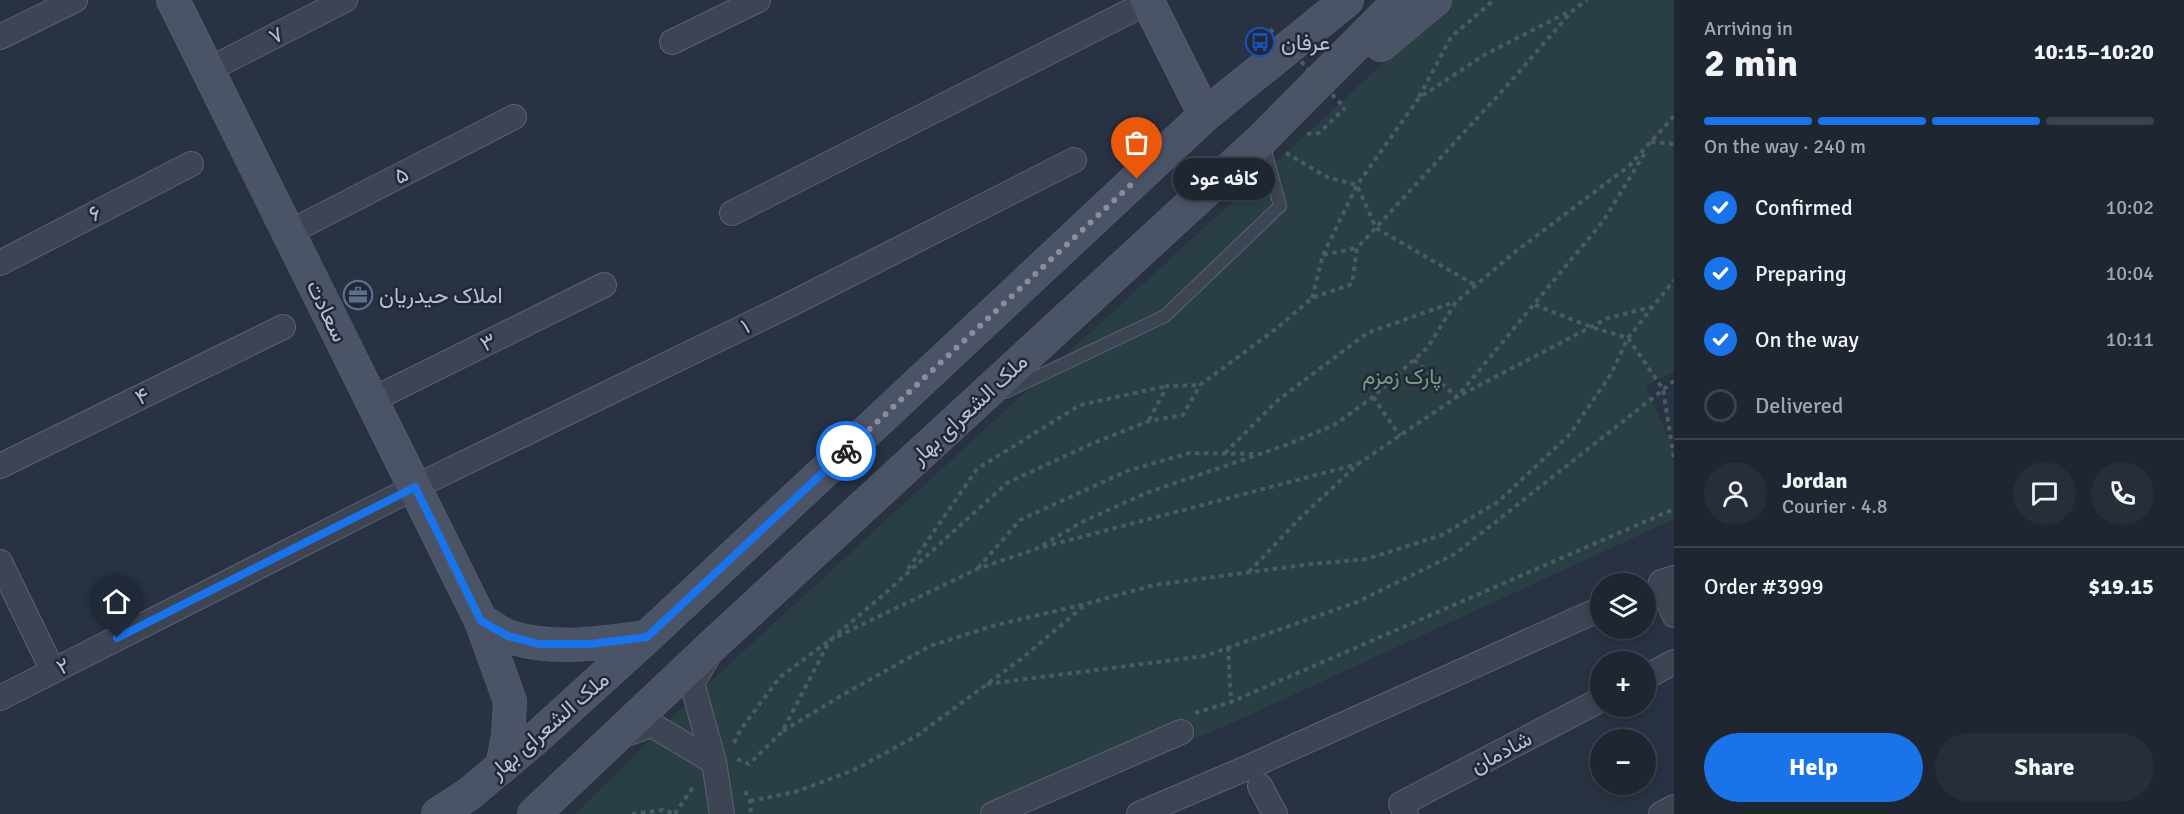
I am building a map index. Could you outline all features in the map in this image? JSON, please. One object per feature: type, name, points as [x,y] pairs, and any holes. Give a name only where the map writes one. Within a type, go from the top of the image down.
[{"type":"main road","name":"سعادت","points":[[173,0],[481,621],[510,701],[508,736],[502,767]]},
{"type":"main road","points":[[1149,1],[1205,115],[1322,0]]},
{"type":"main road","name":"ملک الشعرای بهار","points":[[438,814],[470,794],[502,767],[647,637],[1205,115],[1347,0]]},
{"type":"main road","name":"ملک الشعرای بهار","points":[[534,814],[715,643],[1262,139],[1401,0]]},
{"type":"main road","points":[[1262,139],[1435,0]]},
{"type":"main road","points":[[481,621],[508,636],[539,644],[591,644],[647,637]]},
{"type":"street","points":[[0,38],[75,0]]},
{"type":"street","name":"۷","points":[[208,70],[345,0]]},
{"type":"street","points":[[672,42],[758,0]]},
{"type":"street","points":[[732,213],[1149,1]]},
{"type":"street","name":"۵","points":[[288,233],[514,117]]},
{"type":"street","name":"۱","points":[[415,487],[793,303],[1074,160]]},
{"type":"street","name":"۶","points":[[0,263],[191,164]]},
{"type":"street","name":"۳","points":[[372,400],[604,285]]},
{"type":"street","name":"۴","points":[[0,466],[283,327]]},
{"type":"street","name":"۲","points":[[0,698],[415,487]]},
{"type":"street","points":[[0,562],[53,671]]},
{"type":"street","points":[[1667,580],[1674,615]]},
{"type":"street","points":[[1139,814],[1250,767],[1590,614]]},
{"type":"street","points":[[715,643],[692,683],[721,758],[722,814]]},
{"type":"street","points":[[1656,672],[1674,662]]},
{"type":"street","name":"شادمان","points":[[1404,809],[1590,706]]},
{"type":"street","points":[[993,814],[1184,724]]},
{"type":"street","points":[[618,736],[652,725],[721,758]]},
{"type":"street","points":[[1260,786],[1275,814]]},
{"type":"street","points":[[1661,814],[1674,807]]},
{"type":"lane","points":[[968,409],[1165,316],[1280,206],[1262,139]]},
{"type":"path","points":[[1312,298],[1323,255],[1357,185],[1419,98],[1451,37],[1494,0]]},
{"type":"path","points":[[1323,255],[1357,248],[1505,88],[1581,0]]},
{"type":"path","points":[[1419,98],[1484,55],[1587,0]]},
{"type":"path","points":[[1270,28],[1345,108],[1319,133]]},
{"type":"path","points":[[1036,549],[1082,522],[1146,493],[1286,445],[1334,425],[1373,397],[1428,347],[1456,302],[1515,252],[1629,166],[1674,116]]},
{"type":"path","points":[[1262,139],[1327,177],[1357,185]]},
{"type":"path","points":[[1651,141],[1674,144]]},
{"type":"path","points":[[1457,397],[1604,220],[1651,141]]},
{"type":"path","points":[[1357,185],[1376,228],[1475,285]]},
{"type":"path","points":[[733,746],[741,729],[780,678],[830,640],[1007,483],[1091,444],[1149,421],[1184,415],[1200,385],[1277,328],[1312,298],[1352,284],[1357,248]]},
{"type":"path","points":[[721,758],[749,764],[782,732],[844,694],[930,646],[996,625],[1154,585],[1367,559],[1442,535],[1498,502],[1570,434],[1611,374],[1628,338],[1674,280]]},
{"type":"path","points":[[1224,454],[1277,400],[1367,333],[1456,302]]},
{"type":"path","points":[[1535,305],[1591,327],[1628,338],[1663,389],[1674,459]]},
{"type":"path","points":[[1248,573],[1298,520],[1358,464],[1457,397],[1608,318],[1652,307]]},
{"type":"path","points":[[1414,360],[1457,397]]},
{"type":"path","points":[[987,684],[1205,656],[1357,602],[1455,554],[1674,381]]},
{"type":"path","points":[[903,577],[977,468],[1080,405],[1167,386],[1200,385]]},
{"type":"path","points":[[1149,421],[1167,386]]},
{"type":"path","points":[[1373,397],[1400,436]]},
{"type":"path","points":[[977,569],[1020,520],[1127,471],[1189,453],[1258,454]]},
{"type":"path","points":[[782,732],[830,640],[977,569],[1036,549],[1358,464]]},
{"type":"path","points":[[1184,724],[1674,509]]},
{"type":"path","points":[[750,801],[795,792],[854,770],[918,735],[1021,659],[1086,604]]},
{"type":"path","points":[[1228,647],[1231,702]]},
{"type":"path","points":[[632,814],[663,810],[675,814]]},
{"type":"green space","name":"پارک زمزم","points":[[1452,0],[1674,0],[1674,371],[1646,386],[1674,451],[1674,519],[1230,724],[1018,814],[575,814],[696,695]]},
{"type":"way so far","points":[[846,451],[1137,179]]},
{"type":"place","name":"عرفان","points":[[1260,42]]},
{"type":"place","name":"کافه عود","points":[[1137,179]]},
{"type":"place","name":"املاک حیدریان","points":[[358,295]]},
{"type":"route","points":[[117,638],[415,487],[481,621],[508,636],[539,644],[591,644],[647,637],[846,451]]}]
